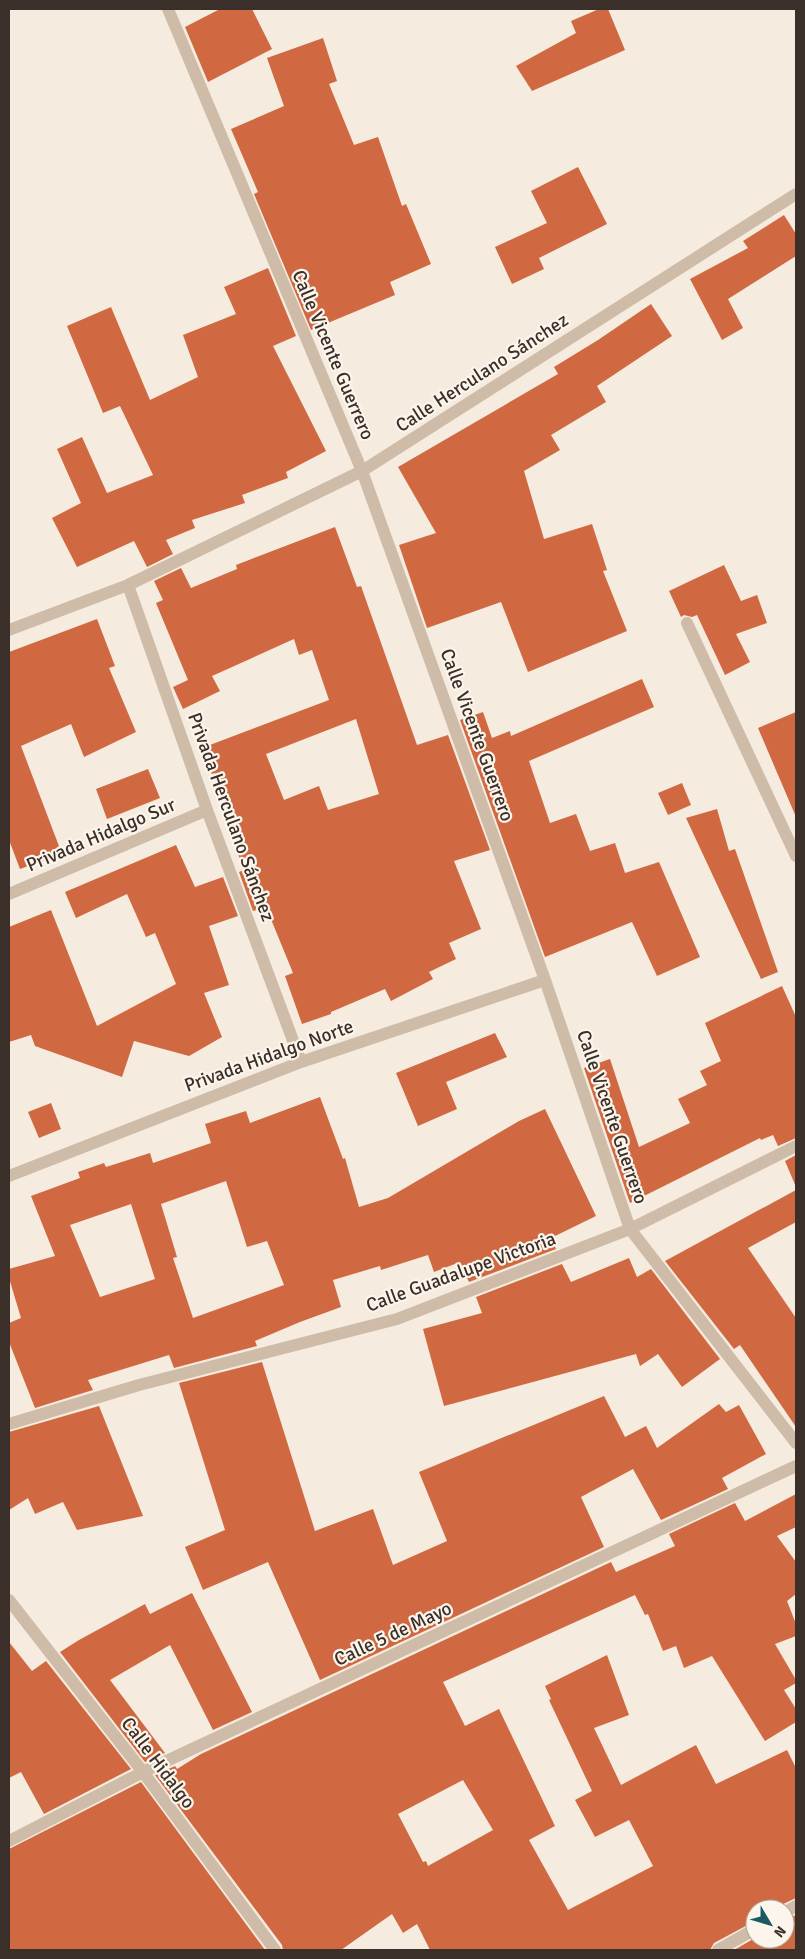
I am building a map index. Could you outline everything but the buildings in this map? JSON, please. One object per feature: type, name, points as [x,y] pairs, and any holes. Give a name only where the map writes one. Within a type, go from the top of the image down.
[{"type":"street","name":"Calle Vicente Guerrero","points":[[168,9],[362,471],[545,980],[630,1229],[796,1443]]},
{"type":"street","name":"Calle Herculano Sánchez","points":[[9,630],[128,585],[362,471],[796,194]]},
{"type":"street","name":"Privada Herculano Sánchez","points":[[128,585],[207,810],[301,1062]]},
{"type":"street","points":[[688,623],[791,829],[796,856]]},
{"type":"street","name":"Privada Hidalgo Sur","points":[[9,894],[207,810]]},
{"type":"street","name":"Privada Hidalgo Norte","points":[[9,1176],[301,1062],[545,980]]},
{"type":"street","name":"Calle Guadalupe Victoria","points":[[9,1424],[139,1385],[396,1319],[630,1229],[796,1146]]},
{"type":"street","name":"Calle 5 de Mayo","points":[[9,1841],[143,1772],[796,1466]]},
{"type":"street","name":"Calle Hidalgo","points":[[9,1600],[143,1772],[275,1950]]},
{"type":"street","points":[[718,1950],[745,1935]]}]
